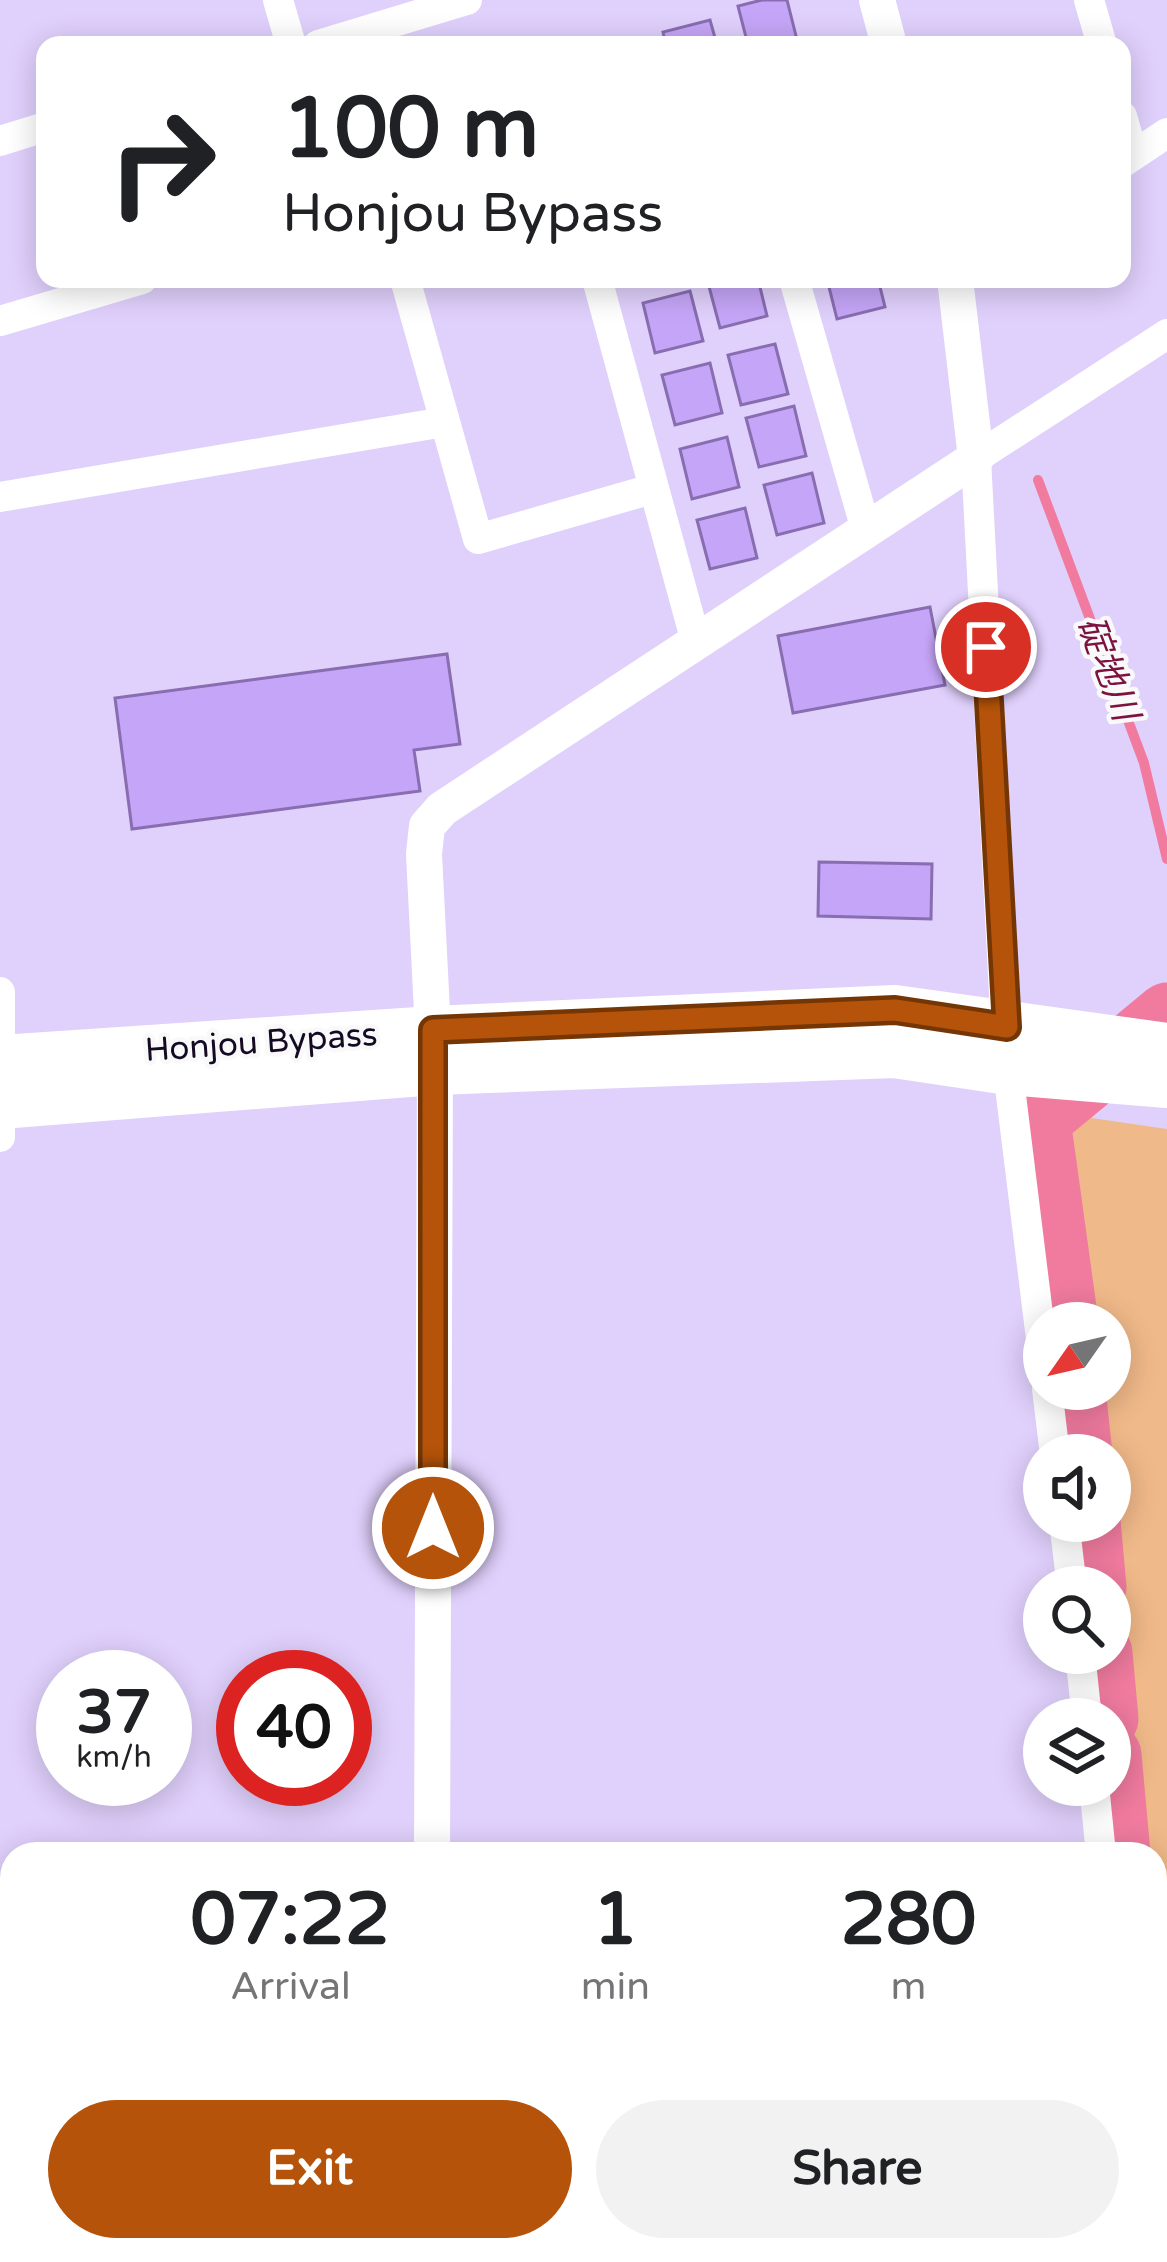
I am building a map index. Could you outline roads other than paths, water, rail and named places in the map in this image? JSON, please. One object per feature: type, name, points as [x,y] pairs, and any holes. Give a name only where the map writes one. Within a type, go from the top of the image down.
[{"type":"highway","name":"Honjou Bypass","points":[[1,1059],[434,1051],[894,1054],[1103,1042],[1167,1047]]},
{"type":"highway","name":"Honjou Bypass","points":[[1007,1049],[1167,1084]]},
{"type":"highway","name":"Honjou Bypass","points":[[0,1106],[434,1051]]},
{"type":"street","points":[[278,0],[288,36]]},
{"type":"street","points":[[348,36],[467,0]]},
{"type":"street","points":[[877,0],[887,36]]},
{"type":"street","points":[[1089,0],[1099,36]]},
{"type":"street","points":[[0,141],[36,130]]},
{"type":"street","points":[[1131,157],[1167,133]]},
{"type":"street","points":[[0,321],[112,288]]},
{"type":"street","points":[[407,288],[478,539],[652,489]]},
{"type":"street","points":[[599,288],[696,641]]},
{"type":"street","points":[[797,288],[867,532]]},
{"type":"street","points":[[956,288],[976,458],[1007,1049],[1037,1302]]},
{"type":"street","points":[[432,1842],[434,1051],[424,854],[428,826],[442,809],[1167,334]]},
{"type":"street","points":[[0,497],[443,422]]},
{"type":"street","points":[[0,992],[0,1137]]},
{"type":"street","points":[[1096,1806],[1100,1842]]},
{"type":"waterway","name":"碇地川","points":[[1038,480],[1144,763],[1167,859]]},
{"type":"waterway","name":"碇地川","points":[[1064,1302],[1039,1120],[1167,1014]]},
{"type":"waterway","name":"碇地川","points":[[1076,1410],[1079,1434]]},
{"type":"waterway","name":"碇地川","points":[[1091,1542],[1093,1566]]},
{"type":"waterway","name":"碇地川","points":[[1103,1674],[1105,1698]]},
{"type":"waterway","name":"碇地川","points":[[1115,1806],[1118,1842]]}]
